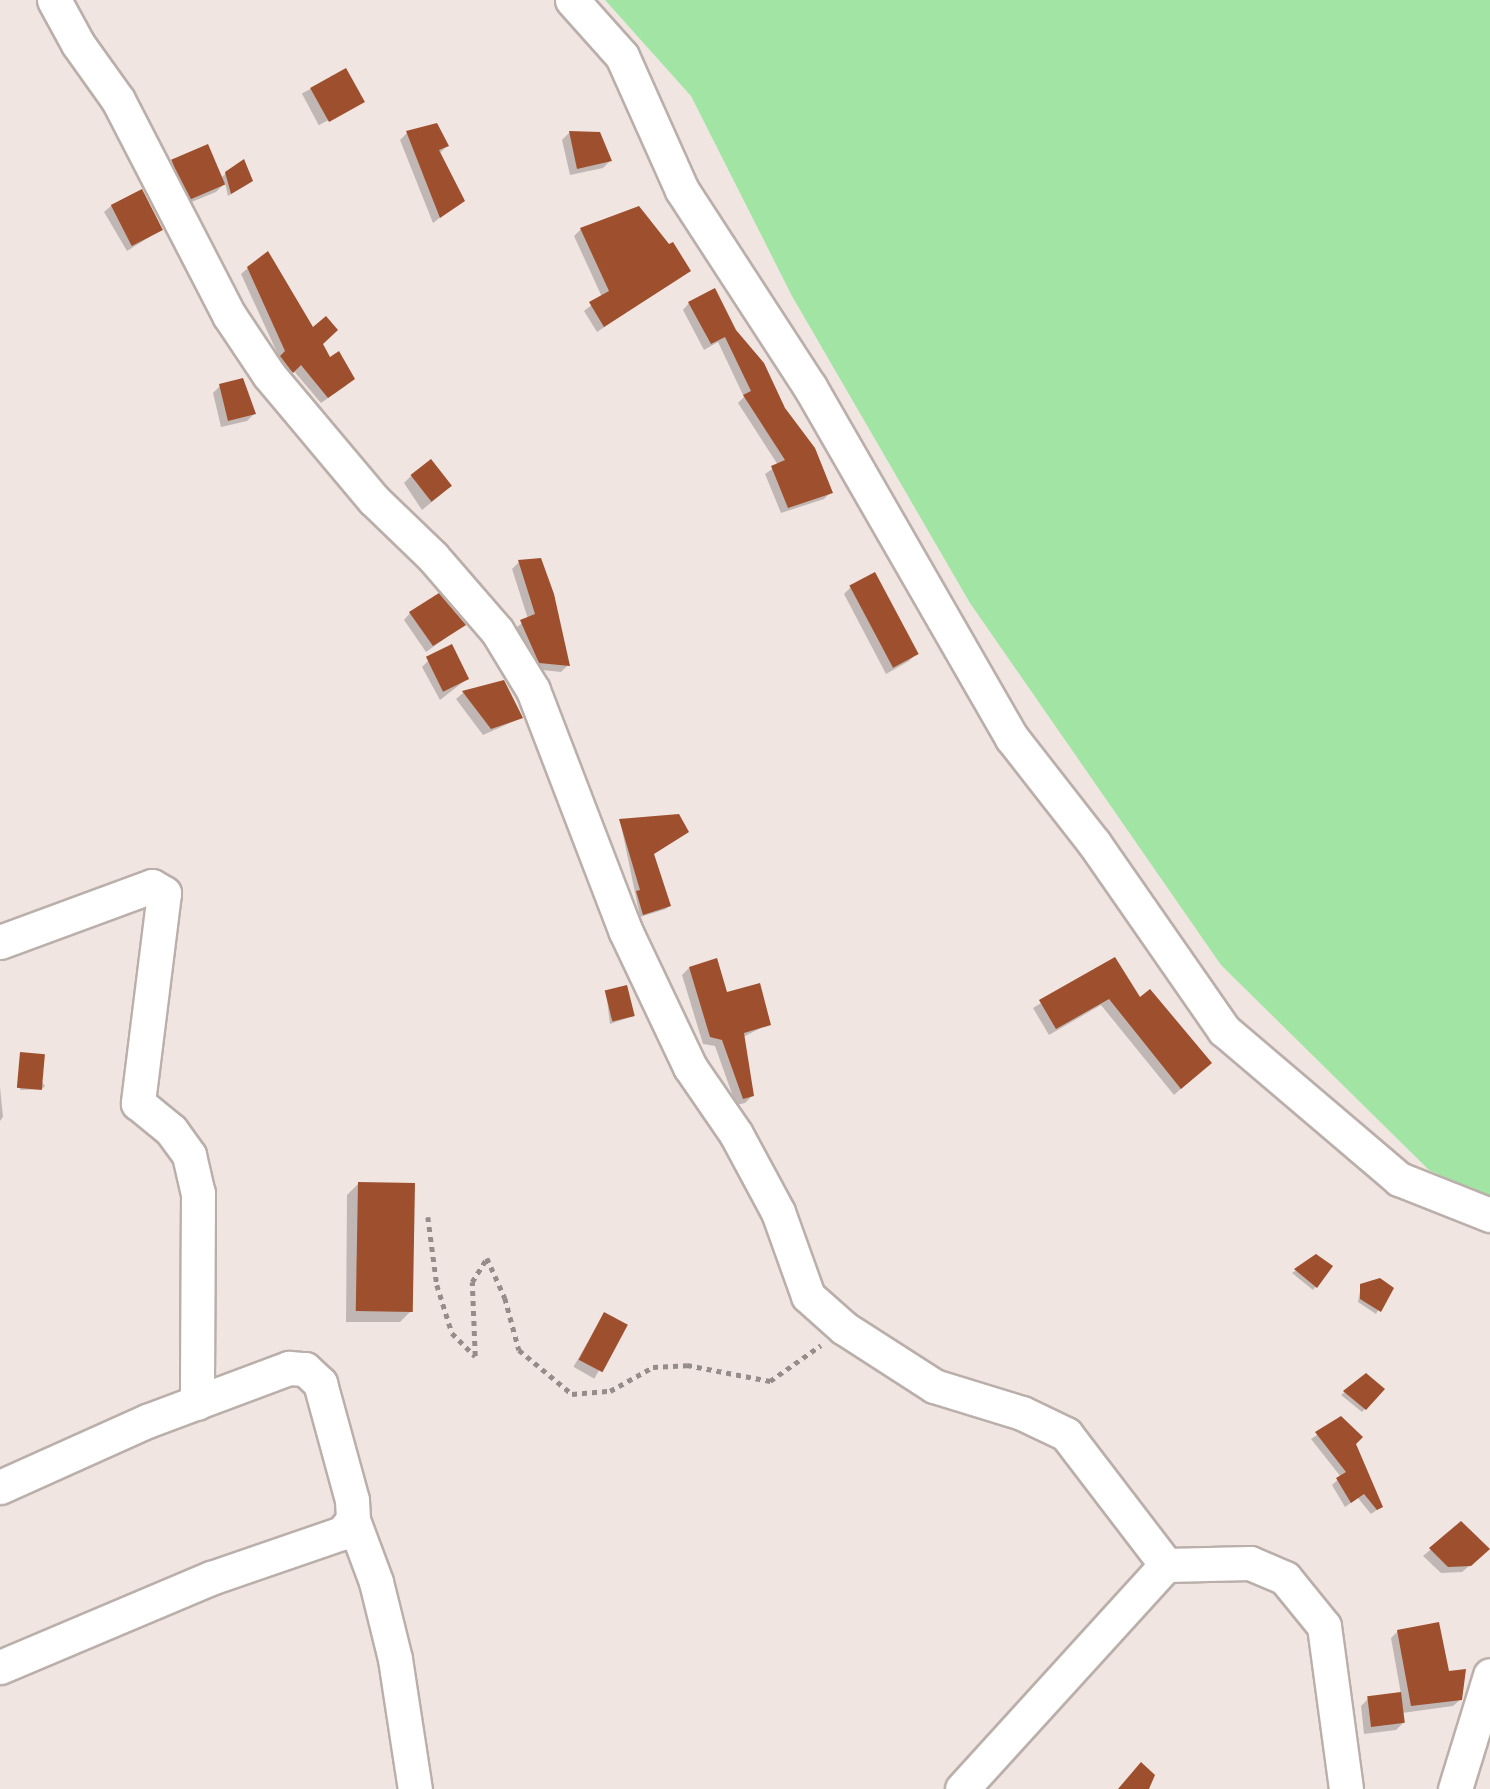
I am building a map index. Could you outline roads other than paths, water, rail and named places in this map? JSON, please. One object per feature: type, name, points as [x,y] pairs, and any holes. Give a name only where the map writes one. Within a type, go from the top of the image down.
[{"type":"street","points":[[54,0],[78,44],[118,100],[229,315],[269,375],[374,500],[433,558],[497,631],[533,690],[625,930],[662,1011],[778,1212],[808,1296],[844,1328],[934,1385],[1022,1413],[1066,1434],[1166,1564]]},
{"type":"street","points":[[572,0],[622,56],[682,190],[810,387],[1012,738],[1094,843],[1224,1030],[1399,1179],[1490,1215]]},
{"type":"street","points":[[0,942],[152,886],[164,893],[138,1103],[171,1130],[189,1155],[198,1193],[197,1403]]},
{"type":"street","points":[[0,1487],[197,1403],[289,1368],[305,1369],[320,1383],[352,1500],[353,1520],[376,1582],[395,1658],[415,1789]]},
{"type":"street","points":[[0,1667],[211,1578],[342,1533],[353,1520]]},
{"type":"street","points":[[962,1789],[1166,1564],[1250,1563],[1285,1578],[1324,1626],[1346,1789]]},
{"type":"street","points":[[1455,1789],[1490,1675]]}]
